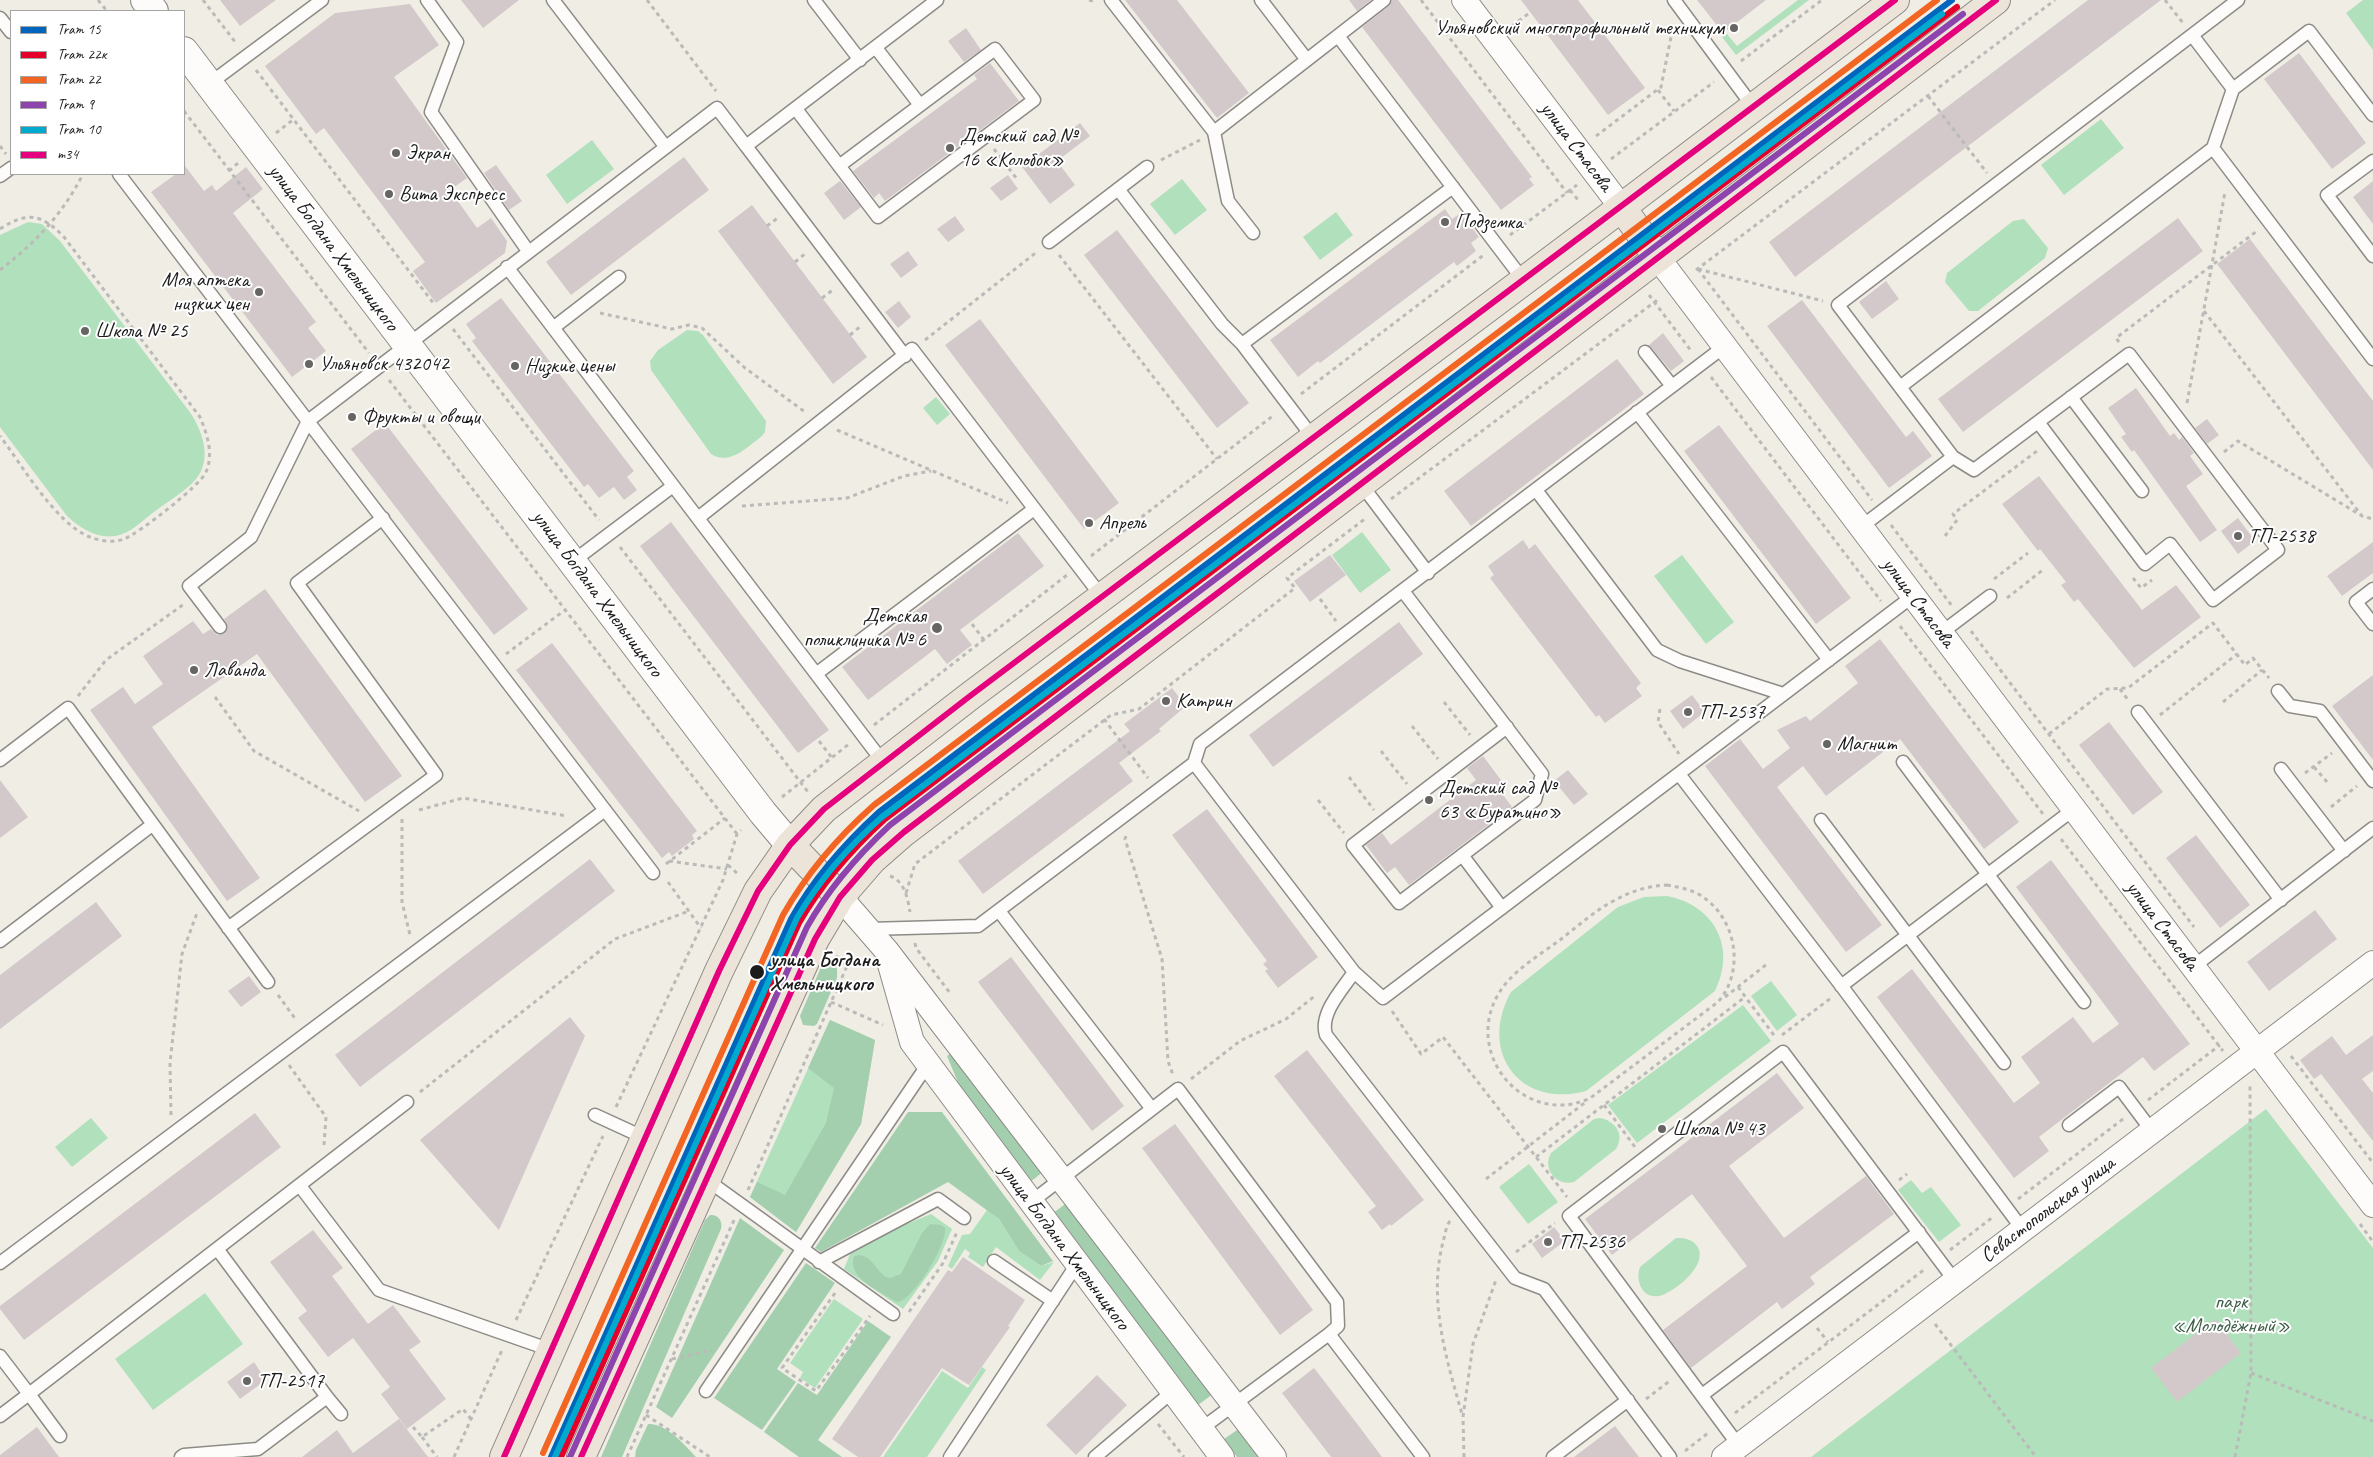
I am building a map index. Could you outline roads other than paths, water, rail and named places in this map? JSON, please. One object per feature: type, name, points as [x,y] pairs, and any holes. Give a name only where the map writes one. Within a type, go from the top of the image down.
[{"type":"main road","points":[[504,1457],[719,971],[758,891],[790,845],[824,809],[883,762],[1622,208],[1895,0]]},
{"type":"main road","points":[[581,1457],[811,947],[840,897],[872,860],[904,832],[1996,0]]},
{"type":"main road","name":"улица Стасова","points":[[1622,208],[1658,258]]},
{"type":"main road","name":"улица Богдана Хмельницкого","points":[[790,845],[840,897]]},
{"type":"street","points":[[145,0],[153,10]]},
{"type":"street","name":"улица Стасова","points":[[1464,0],[1622,208]]},
{"type":"street","name":"улица Богдана Хмельницкого","points":[[195,70],[763,813],[790,845]]},
{"type":"street","name":"улица Стасова","points":[[1658,258],[2373,1205]]},
{"type":"street","name":"улица Богдана Хмельницкого","points":[[840,897],[886,950],[910,1037],[928,1064],[1222,1457]]},
{"type":"street","points":[[886,950],[1274,1457]]},
{"type":"street","name":"Севастопольская улица","points":[[1731,1451],[2373,963]]},
{"type":"lane","points":[[195,70],[243,53],[308,4],[322,0]]},
{"type":"lane","points":[[427,0],[457,42],[431,112],[528,251]]},
{"type":"lane","points":[[553,0],[664,146]]},
{"type":"lane","points":[[814,0],[860,60]]},
{"type":"lane","points":[[746,146],[937,0]]},
{"type":"lane","points":[[1111,0],[1214,132],[1228,201],[1253,234]]},
{"type":"lane","points":[[1261,0],[1307,60]]},
{"type":"lane","points":[[1214,132],[1384,0]]},
{"type":"lane","points":[[2038,422],[2145,564],[2170,544],[2213,600],[2278,550],[2129,354],[2071,397],[1974,470],[1952,457],[1838,305],[2238,0]]},
{"type":"lane","points":[[1676,2],[1754,108]]},
{"type":"lane","points":[[0,18],[10,31]]},
{"type":"lane","points":[[1900,387],[2213,148],[2233,89],[2309,31],[2373,115]]},
{"type":"lane","points":[[2192,35],[2233,89]]},
{"type":"lane","points":[[1338,36],[1524,281]]},
{"type":"lane","points":[[876,48],[920,106]]},
{"type":"lane","points":[[796,109],[839,166],[878,217],[1034,100],[995,49],[839,166]]},
{"type":"lane","points":[[220,627],[190,586],[251,537],[308,421],[664,146],[717,108],[1032,511],[1102,597]]},
{"type":"lane","points":[[2213,148],[2373,359]]},
{"type":"lane","points":[[2373,161],[2327,196],[2373,256]]},
{"type":"lane","points":[[1053,248],[1118,189],[1147,167]]},
{"type":"lane","points":[[120,175],[605,810],[656,871]]},
{"type":"lane","points":[[1242,344],[1453,187]]},
{"type":"lane","points":[[1118,189],[1222,324],[1242,344],[1314,438]]},
{"type":"lane","points":[[507,268],[883,762]]},
{"type":"lane","points":[[553,328],[619,277]]},
{"type":"lane","points":[[868,929],[978,926],[1194,763],[1200,744],[1428,573],[1724,346]]},
{"type":"lane","points":[[698,518],[909,352]]},
{"type":"lane","points":[[1645,352],[1672,386]]},
{"type":"lane","points":[[2071,397],[2142,491]]},
{"type":"lane","points":[[1637,412],[1828,660]]},
{"type":"lane","points":[[1861,527],[1952,457]]},
{"type":"lane","points":[[1361,484],[1428,573]]},
{"type":"lane","points":[[572,562],[673,486]]},
{"type":"lane","points":[[1536,490],[1657,650],[1680,662],[1784,694]]},
{"type":"lane","points":[[816,674],[1032,511]]},
{"type":"lane","points":[[228,928],[436,776],[298,583],[383,518]]},
{"type":"lane","points":[[2373,589],[2356,602],[2373,624]]},
{"type":"lane","points":[[1403,591],[1507,727],[1542,774],[1535,800],[1399,904],[1353,845],[1507,727]]},
{"type":"lane","points":[[1194,763],[1354,972],[1383,998],[1913,596]]},
{"type":"lane","points":[[1941,633],[1990,596]]},
{"type":"lane","points":[[2278,691],[2290,706],[2320,711],[2371,779]]},
{"type":"lane","points":[[0,760],[68,708],[268,982]]},
{"type":"lane","points":[[2138,712],[2281,900]]},
{"type":"lane","points":[[1903,762],[2084,1002]]},
{"type":"lane","points":[[2281,769],[2344,851]]},
{"type":"lane","points":[[1683,770],[2023,1230]]},
{"type":"lane","points":[[1842,987],[2074,809]]},
{"type":"lane","points":[[0,1263],[605,810]]},
{"type":"lane","points":[[1821,820],[2004,1063]]},
{"type":"lane","points":[[0,941],[152,825]]},
{"type":"lane","points":[[2193,967],[2373,828]]},
{"type":"lane","points":[[1462,856],[1502,908]]},
{"type":"lane","points":[[1000,911],[1152,1109]]},
{"type":"lane","points":[[1354,972],[1326,1015],[1323,1026],[1325,1034],[1515,1278],[1544,1289],[1670,1457]]},
{"type":"lane","points":[[1731,1451],[1702,1395],[1573,1213],[1644,1158],[1784,1052],[1955,1281]]},
{"type":"lane","points":[[706,1391],[928,1064]]},
{"type":"lane","points":[[2069,1125],[2119,1087],[2152,1132]]},
{"type":"lane","points":[[1031,1202],[1178,1089],[1337,1302],[1338,1326],[1201,1429]]},
{"type":"lane","points":[[0,1416],[218,1250],[407,1102]]},
{"type":"lane","points":[[595,1115],[645,1138]]},
{"type":"lane","points":[[707,1180],[893,1314]]},
{"type":"lane","points":[[300,1186],[379,1290],[551,1350]]},
{"type":"lane","points":[[819,1262],[938,1199],[964,1218]]},
{"type":"lane","points":[[1702,1395],[1918,1232]]},
{"type":"lane","points":[[218,1250],[341,1414]]},
{"type":"lane","points":[[994,1261],[1053,1301]]},
{"type":"lane","points":[[950,1457],[1077,1264]]},
{"type":"lane","points":[[1329,1334],[1423,1457]]},
{"type":"lane","points":[[0,1356],[60,1436]]},
{"type":"lane","points":[[1095,1457],[1172,1392]]},
{"type":"lane","points":[[181,1457],[184,1454],[261,1453],[328,1397]]},
{"type":"lane","points":[[1553,1457],[1631,1404]]},
{"type":"tram line","name":"22","points":[[543,1453],[783,915],[813,870],[848,830],[874,805],[1937,0]]},
{"type":"tram line","name":"15","points":[[551,1457],[791,919],[830,862],[854,836],[879,812],[1952,0]]},
{"type":"tram line","name":"22к","points":[[561,1457],[799,923],[817,894],[860,843],[885,819],[1957,7]]},
{"type":"tram line","name":"10","points":[[555,1457],[797,918],[835,864],[858,840],[882,817],[1942,14]]},
{"type":"tram line","name":"9","points":[[570,1457],[807,927],[834,886],[866,849],[890,825],[1963,14]]},
{"type":"place","name":"Ульяновский многопрофильный техникум","points":[[1734,28]]},
{"type":"place","name":"Детский сад № 16 «Колобок»","points":[[950,148]]},
{"type":"place","name":"Экран","points":[[396,153]]},
{"type":"place","name":"Вита Экспресс","points":[[389,194]]},
{"type":"place","name":"Подземка","points":[[1445,222]]},
{"type":"place","name":"Моя аптека низких цен","points":[[259,292]]},
{"type":"place","name":"Школа № 25","points":[[85,331]]},
{"type":"place","name":"Ульяновск 432042","points":[[309,364]]},
{"type":"place","name":"Низкие цены","points":[[515,366]]},
{"type":"place","name":"Фрукты и овощи","points":[[352,417]]},
{"type":"place","name":"Апрель","points":[[1089,523]]},
{"type":"place","name":"ТП-2538","points":[[2238,536]]},
{"type":"place","name":"Детская поликлиника № 6","points":[[937,628]]},
{"type":"place","name":"Лаванда","points":[[194,670]]},
{"type":"place","name":"Катрин","points":[[1166,701]]},
{"type":"place","name":"ТП-2537","points":[[1688,712]]},
{"type":"place","name":"Магнит","points":[[1827,744]]},
{"type":"place","name":"Детский сад № 63 «Буратино»","points":[[1429,800]]},
{"type":"place","name":"улица Богдана Хмельницкого","points":[[757,972]]},
{"type":"place","name":"Школа № 43","points":[[1662,1129]]},
{"type":"place","name":"ТП-2536","points":[[1548,1242]]},
{"type":"place","name":"ТП-2517","points":[[247,1381]]},
{"type":"park label","name":"парк «Молодёжный»","points":[[2231,1314]]}]
